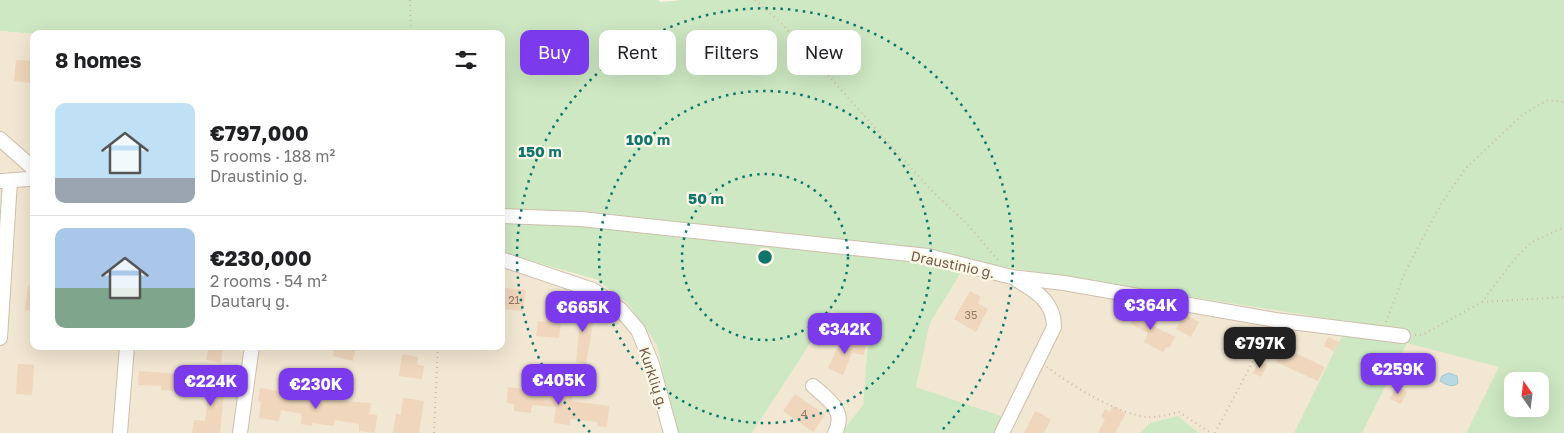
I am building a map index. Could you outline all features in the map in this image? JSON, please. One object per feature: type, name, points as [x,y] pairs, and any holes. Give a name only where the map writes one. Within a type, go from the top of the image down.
[{"type":"street","points":[[0,139],[30,165]]},
{"type":"street","points":[[0,338],[5,181],[30,178]]},
{"type":"street","name":"Draustinio g.","points":[[505,216],[581,219],[928,256],[1012,277],[1064,283],[1276,320],[1403,336]]},
{"type":"street","name":"Kurklių g.","points":[[505,260],[593,290],[621,310],[638,330],[652,364],[670,433]]},
{"type":"street","points":[[1012,277],[1032,288],[1052,309]]},
{"type":"street","points":[[1002,433],[1054,327],[1052,309],[1055,293],[1064,283]]},
{"type":"street","points":[[120,433],[127,350]]},
{"type":"street","points":[[240,433],[251,350]]},
{"type":"street","points":[[813,386],[834,404],[838,412],[839,421],[835,433]]},
{"type":"path","points":[[410,0],[411,30]]},
{"type":"path","points":[[755,0],[781,23],[931,190],[966,223],[1012,277]]},
{"type":"path","points":[[1382,334],[1406,270],[1441,204],[1466,168],[1522,115],[1548,100],[1564,102]]},
{"type":"path","points":[[1403,336],[1422,335],[1482,302],[1517,256],[1532,242],[1564,227]]},
{"type":"path","points":[[1482,302],[1564,297]]},
{"type":"path","points":[[1215,433],[1276,320]]},
{"type":"path","points":[[434,433],[438,350]]},
{"type":"path","points":[[1038,360],[1070,385],[1129,412],[1151,417],[1179,412],[1211,433]]},
{"type":"shaded area","points":[[0,31],[30,34],[30,350],[505,350],[505,253],[597,281],[629,305],[657,345],[676,433],[0,433]]},
{"type":"shaded area","points":[[968,261],[1350,322],[1294,433],[1199,433],[1178,416],[1150,423],[1140,433],[996,433],[916,387],[930,323]]},
{"type":"shaded area","points":[[831,311],[872,326],[867,353],[863,405],[841,433],[752,433]]},
{"type":"shaded area","points":[[1407,342],[1500,367],[1466,433],[1362,433]]},
{"type":"green space","points":[[0,0],[658,0],[661,2],[682,0],[1564,0],[1564,433],[1466,433],[1499,367],[1407,343],[1362,433],[1294,433],[1349,322],[968,261],[930,323],[916,387],[1004,417],[996,433],[841,433],[863,405],[867,353],[872,326],[831,311],[752,433],[676,433],[657,345],[629,305],[597,280],[505,253],[505,30],[30,30],[30,34],[0,31]]},
{"type":"green space","points":[[1178,416],[1199,433],[1140,433],[1150,423]]},
{"type":"water","points":[[1449,373],[1457,376],[1458,383],[1456,385],[1445,384],[1440,381],[1442,376]]},
{"type":"building","points":[[16,60],[30,61],[30,83],[14,81]]},
{"type":"building","points":[[28,285],[30,285],[30,311],[25,310]]},
{"type":"building","points":[[505,288],[526,290],[523,311],[505,309]]},
{"type":"building","points":[[970,291],[981,297],[978,303],[988,309],[976,332],[954,319]]},
{"type":"building","points":[[1133,306],[1145,312],[1141,320],[1175,337],[1169,348],[1166,347],[1163,352],[1144,342],[1148,333],[1131,324],[1132,321],[1126,318]]},
{"type":"building","points":[[572,309],[595,312],[586,364],[576,362],[580,322],[571,321]]},
{"type":"building","points":[[547,312],[562,314],[559,338],[536,336],[538,321],[546,322]]},
{"type":"building","points":[[1184,314],[1199,322],[1191,337],[1176,329]]},
{"type":"building","points":[[1328,337],[1339,342],[1334,351],[1324,346]]},
{"type":"building","points":[[841,340],[866,344],[864,355],[852,353],[843,375],[828,368]]},
{"type":"building","points":[[1284,348],[1325,367],[1318,381],[1276,362]]},
{"type":"building","points":[[208,350],[223,350],[221,363],[206,360]]},
{"type":"building","points":[[334,350],[355,350],[353,361],[333,356]]},
{"type":"building","points":[[402,354],[418,357],[417,365],[424,366],[422,379],[399,376]]},
{"type":"building","points":[[1259,361],[1267,365],[1261,377],[1253,373]]},
{"type":"building","points":[[18,364],[34,365],[32,395],[16,394]]},
{"type":"building","points":[[139,371],[178,374],[177,391],[161,390],[161,386],[138,385]]},
{"type":"building","points":[[200,378],[225,381],[220,433],[192,433],[194,420],[205,421],[209,394],[198,393]]},
{"type":"building","points":[[1396,386],[1407,392],[1401,404],[1390,399]]},
{"type":"building","points":[[508,387],[558,394],[558,391],[573,393],[572,401],[609,406],[607,427],[597,426],[598,422],[570,419],[570,425],[554,423],[556,407],[532,405],[531,413],[514,411],[514,404],[507,403]]},
{"type":"building","points":[[260,388],[327,400],[371,403],[369,414],[377,415],[375,433],[359,431],[359,424],[335,420],[334,426],[312,423],[312,426],[301,424],[302,414],[281,410],[279,421],[259,418],[261,402],[258,401]]},
{"type":"building","points":[[795,394],[825,415],[813,432],[783,411]]},
{"type":"building","points":[[403,398],[424,401],[419,433],[393,433],[396,414],[401,415]]},
{"type":"building","points":[[1113,406],[1126,413],[1115,433],[1098,433],[1105,419],[1101,417],[1105,409],[1110,412]]},
{"type":"building","points":[[1035,411],[1051,419],[1044,433],[1024,433]]}]
